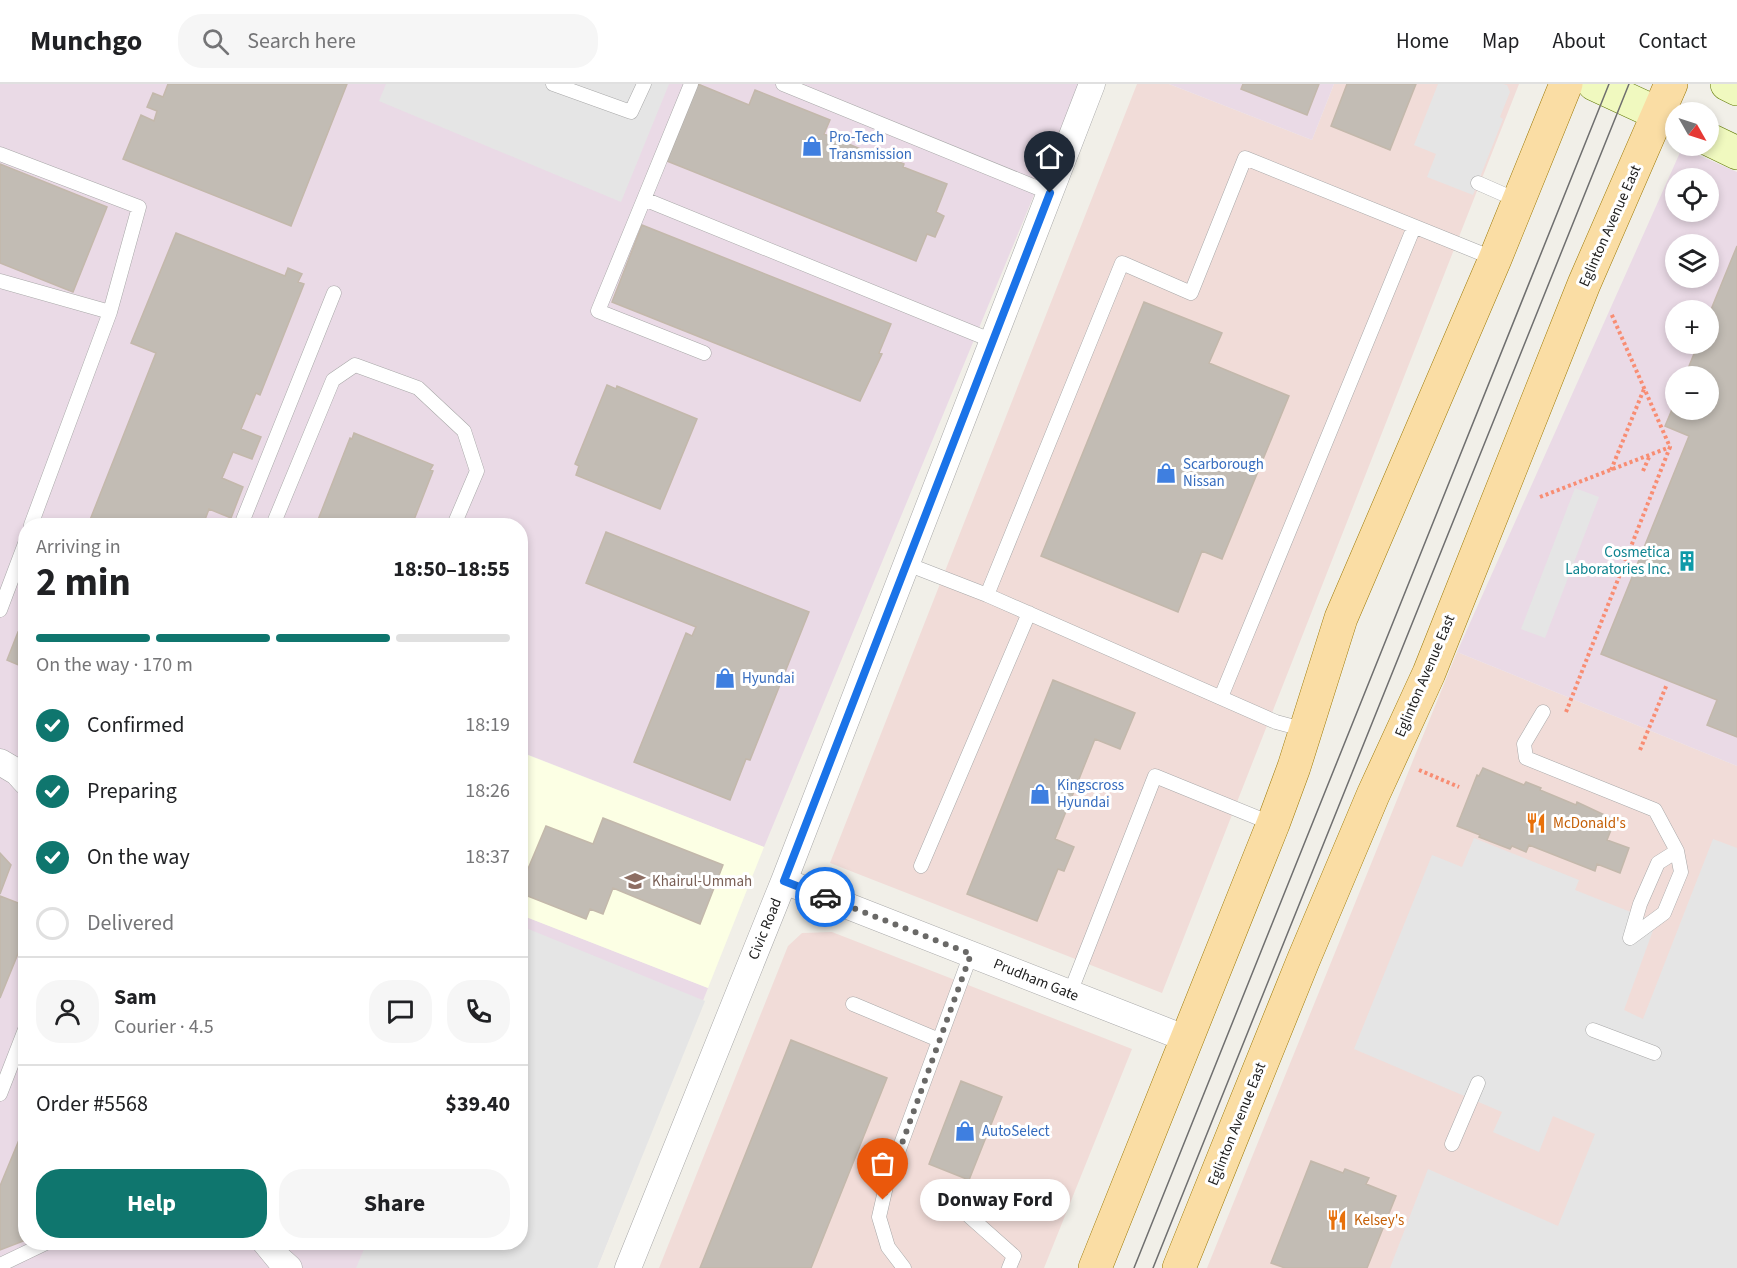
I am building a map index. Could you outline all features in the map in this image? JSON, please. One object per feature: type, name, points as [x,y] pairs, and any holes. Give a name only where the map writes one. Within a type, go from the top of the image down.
[{"type":"main road","points":[[1095,1268],[1273,824],[1306,730],[1341,618],[1495,259],[1566,84]]},
{"type":"main road","points":[[1594,84],[1665,117]]},
{"type":"main road","name":"Eglinton Avenue East","points":[[1669,102],[1671,84]]},
{"type":"main road","points":[[1727,84],[1737,89]]},
{"type":"main road","name":"Eglinton Avenue East","points":[[1179,1268],[1373,795],[1429,673],[1584,285],[1665,122]]},
{"type":"main road","points":[[1719,144],[1737,153]]},
{"type":"street","name":"Civic Road","points":[[628,1268],[784,881],[1092,84]]},
{"type":"street","points":[[0,762],[18,773]]},
{"type":"street","name":"Prudham Gate","points":[[784,881],[1187,1039]]},
{"type":"street","points":[[271,1250],[289,1268]]},
{"type":"lane","points":[[553,84],[631,112],[644,84]]},
{"type":"lane","points":[[691,84],[598,311],[704,353]]},
{"type":"lane","points":[[783,84],[1050,193]]},
{"type":"lane","points":[[0,154],[139,207],[110,312],[34,518]]},
{"type":"lane","points":[[987,595],[1122,263],[1191,293],[1245,158],[1495,259]]},
{"type":"lane","points":[[1478,183],[1519,201]]},
{"type":"lane","points":[[644,199],[993,341]]},
{"type":"lane","points":[[1221,698],[1414,226]]},
{"type":"lane","points":[[0,281],[110,312]]},
{"type":"lane","points":[[244,518],[334,293]]},
{"type":"lane","points":[[276,518],[333,380],[355,364],[418,388],[464,431],[477,471],[457,518]]},
{"type":"lane","points":[[0,610],[18,562]]},
{"type":"lane","points":[[907,564],[987,595],[1276,722],[1306,730]]},
{"type":"lane","points":[[921,866],[1029,613]]},
{"type":"lane","points":[[1543,712],[1524,744],[1526,758],[1655,810],[1677,851],[1681,872],[1664,913],[1630,938],[1640,904],[1658,863],[1677,851]]},
{"type":"lane","points":[[1070,993],[1155,776],[1273,824]]},
{"type":"lane","points":[[904,1268],[888,1247],[879,1217],[888,1182],[971,954]]},
{"type":"lane","points":[[853,1004],[939,1040]]},
{"type":"lane","points":[[1593,1030],[1654,1053]]},
{"type":"lane","points":[[0,1094],[18,1048]]},
{"type":"lane","points":[[1452,1144],[1478,1083]]},
{"type":"lane","points":[[960,1208],[1014,1256],[1009,1268]]},
{"type":"lane","points":[[0,1265],[31,1250]]},
{"type":"path","points":[[1563,720],[1670,447],[1611,313]]},
{"type":"path","points":[[1611,470],[1644,389]]},
{"type":"path","points":[[1540,497],[1670,447]]},
{"type":"path","points":[[1643,471],[1651,455]]},
{"type":"path","points":[[1640,750],[1667,684]]},
{"type":"path","points":[[1419,770],[1459,787]]},
{"type":"shaded area","points":[[0,84],[1080,84],[764,847],[528,755],[528,518],[18,518],[18,1250],[528,1250],[528,918],[708,988],[597,1268],[0,1268]]},
{"type":"shaded area","points":[[386,84],[669,84],[621,202],[379,101]]},
{"type":"shaded area","points":[[1137,84],[1169,84],[1312,140],[1334,84],[1519,84],[1162,993],[830,863]]},
{"type":"shaded area","points":[[1169,84],[1334,84],[1312,140]]},
{"type":"shaded area","points":[[1438,84],[1503,84],[1507,85],[1510,92],[1500,117],[1503,119],[1473,195],[1427,177],[1436,154],[1414,145]]},
{"type":"shaded area","points":[[1678,156],[1700,156],[1737,172],[1737,766],[1457,652],[1665,186],[1665,222],[1719,222],[1719,168],[1673,168]]},
{"type":"shaded area","points":[[1575,488],[1599,497],[1545,638],[1521,629]]},
{"type":"shaded area","points":[[1457,652],[1737,766],[1737,1268],[1207,1268]]},
{"type":"shaded area","name":"Khairul-Ummah","points":[[528,755],[764,847],[708,988],[528,918]]},
{"type":"shaded area","points":[[1474,838],[1579,880],[1575,890],[1656,922],[1624,1010],[1643,1019],[1713,839],[1737,848],[1737,1268],[1390,1268],[1428,1169],[1558,1226],[1595,1134],[1553,1116],[1539,1152],[1493,1132],[1502,1112],[1354,1049],[1432,855],[1462,867]]},
{"type":"shaded area","points":[[528,929],[705,1001],[597,1268],[356,1268],[364,1250],[528,1250]]},
{"type":"shaded area","points":[[832,932],[1132,1049],[1044,1268],[659,1268],[788,946],[802,933]]},
{"type":"building","points":[[168,84],[347,84],[291,226],[123,159],[141,115],[154,121],[157,111],[147,107],[153,93],[163,97]]},
{"type":"building","points":[[698,84],[749,105],[755,90],[830,120],[824,134],[890,161],[891,159],[904,164],[903,167],[947,184],[936,212],[944,216],[935,237],[927,234],[916,261],[667,161]]},
{"type":"building","points":[[1243,84],[1319,84],[1307,115],[1241,89]]},
{"type":"building","points":[[1347,84],[1416,84],[1390,150],[1331,126]]},
{"type":"building","points":[[0,164],[107,207],[73,292],[0,263]]},
{"type":"building","points":[[642,225],[891,324],[879,353],[882,354],[860,401],[612,302]]},
{"type":"building","points":[[176,233],[285,276],[288,268],[302,274],[298,282],[304,284],[260,395],[256,393],[241,429],[261,437],[252,459],[233,452],[222,478],[243,487],[231,518],[209,509],[206,518],[91,518],[156,353],[131,343]]},
{"type":"building","name":"Cosmetica Laboratories Inc.","points":[[1737,246],[1737,737],[1707,725],[1717,700],[1601,654],[1689,436],[1665,426],[1668,420],[1719,420],[1719,366],[1689,366],[1694,354],[1719,354],[1719,300],[1715,300]]},
{"type":"building","name":"Scarborough Nissan","points":[[1144,302],[1222,333],[1209,363],[1289,396],[1222,559],[1202,551],[1178,612],[1041,556]]},
{"type":"building","points":[[607,385],[616,389],[617,386],[697,419],[660,509],[576,475],[579,466],[575,464]]},
{"type":"building","points":[[354,433],[433,465],[430,470],[433,471],[415,518],[319,518],[350,438],[352,439]]},
{"type":"building","name":"Hyundai","points":[[606,532],[809,612],[750,760],[746,759],[730,800],[634,762],[686,633],[692,636],[696,627],[586,583]]},
{"type":"building","points":[[18,632],[18,665],[7,660]]},
{"type":"building","name":"Kingscross Hyundai","points":[[1053,680],[1135,713],[1120,749],[1095,739],[1055,839],[1074,847],[1064,871],[1058,869],[1037,921],[967,894]]},
{"type":"building","name":"McDonald's","points":[[1483,768],[1524,785],[1526,782],[1576,805],[1577,802],[1615,820],[1607,840],[1629,848],[1620,873],[1597,864],[1595,871],[1529,845],[1526,852],[1512,846],[1510,849],[1457,826],[1477,775],[1479,776]]},
{"type":"building","points":[[603,818],[723,865],[700,924],[613,888],[603,914],[590,909],[586,919],[528,896],[528,869],[546,826],[593,844]]},
{"type":"building","points":[[0,853],[11,865],[0,894]]},
{"type":"building","points":[[0,896],[18,903],[18,954],[0,998]]},
{"type":"building","points":[[791,1040],[887,1078],[811,1268],[700,1268]]},
{"type":"building","name":"AutoSelect","points":[[961,1081],[1002,1097],[969,1180],[929,1164]]},
{"type":"building","points":[[18,1142],[18,1243],[0,1250],[0,1186]]},
{"type":"building","name":"Kelsey's","points":[[1311,1161],[1343,1173],[1345,1169],[1369,1178],[1366,1184],[1396,1196],[1367,1268],[1285,1268],[1271,1263]]},
{"type":"tram line","points":[[1134,1268],[1609,84]]},
{"type":"tram line","points":[[1153,1268],[1629,84]]},
{"type":"way so far","points":[[825,897],[971,954],[883,1200]]},
{"type":"place","name":"Pro-Tech Transmission","points":[[812,146]]},
{"type":"place","name":"Scarborough Nissan","points":[[1166,473]]},
{"type":"place","name":"Cosmetica Laboratories Inc.","points":[[1687,561]]},
{"type":"place","name":"Hyundai","points":[[725,678]]},
{"type":"place","name":"Kingscross Hyundai","points":[[1040,794]]},
{"type":"place","name":"McDonald's","points":[[1536,823]]},
{"type":"place","name":"Khairul-Ummah","points":[[635,881]]},
{"type":"place","name":"AutoSelect","points":[[965,1131]]},
{"type":"place","name":"Donway Ford","points":[[883,1200]]},
{"type":"place","name":"Kelsey's","points":[[1337,1220]]},
{"type":"route","points":[[825,897],[784,881],[1050,193]]}]
